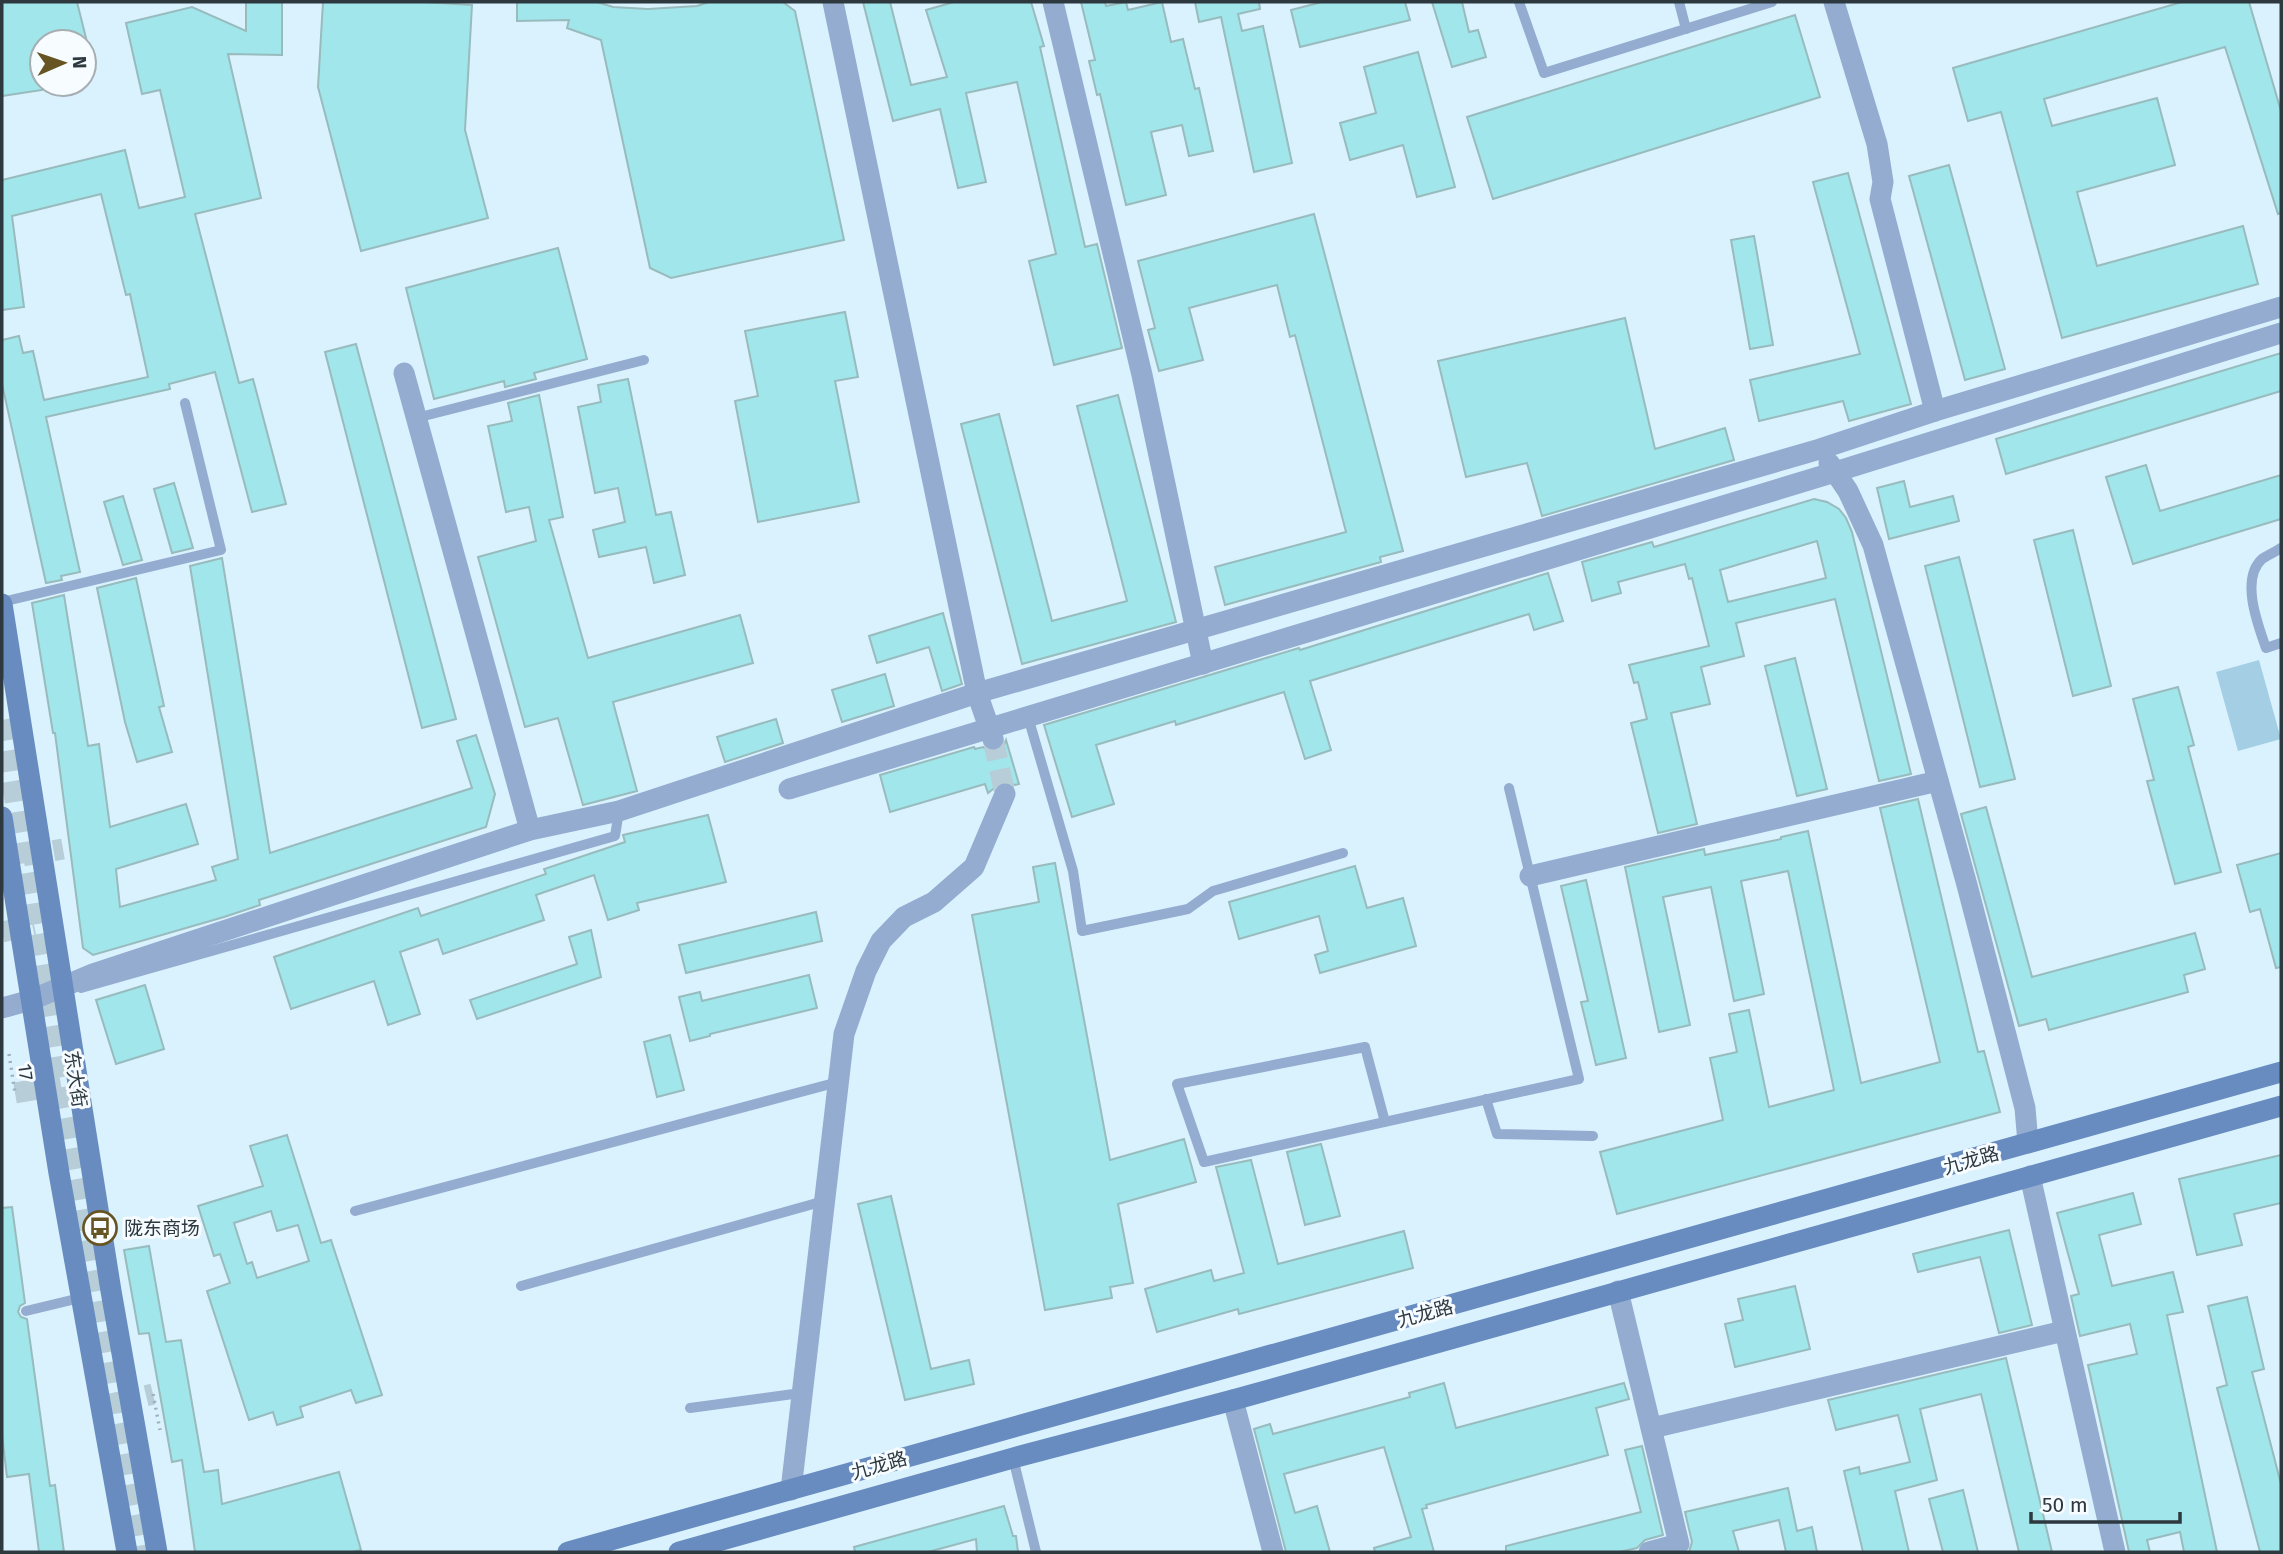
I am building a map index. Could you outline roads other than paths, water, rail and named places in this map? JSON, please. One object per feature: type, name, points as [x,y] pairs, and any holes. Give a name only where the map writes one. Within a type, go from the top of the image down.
[{"type":"main road","name":"东大街","points":[[2,603],[62,990],[157,1552]]},
{"type":"main road","name":"东大街","points":[[2,817],[80,1298],[127,1552]]},
{"type":"main road","name":"九龙路","points":[[568,1552],[2281,1072]]},
{"type":"main road","name":"九龙路","points":[[679,1552],[1013,1458],[1233,1400],[2281,1106]]},
{"type":"street","points":[[833,2],[977,693],[991,734]]},
{"type":"street","points":[[1053,2],[1142,376],[1203,664]]},
{"type":"street","points":[[1834,2],[1877,144],[1884,182],[1880,199],[1935,411]]},
{"type":"street","points":[[2,1007],[62,990],[93,974],[530,830],[619,811],[977,693],[1820,449],[1935,411],[2281,307]]},
{"type":"street","points":[[789,789],[991,734],[1028,717],[2281,334]]},
{"type":"street","points":[[404,373],[530,830]]},
{"type":"street","points":[[1820,449],[1848,491],[1873,545],[2025,1108],[2028,1143]]},
{"type":"street","points":[[1530,876],[1938,781]]},
{"type":"street","points":[[792,1490],[844,1034],[866,971],[881,941],[904,917],[934,902],[974,867],[1005,794]]},
{"type":"street","points":[[2030,1175],[2115,1552]]},
{"type":"street","points":[[1618,1291],[1679,1545],[1649,1552]]},
{"type":"street","points":[[1652,1429],[2064,1331]]},
{"type":"street","points":[[1233,1400],[1273,1552]]},
{"type":"lane","points":[[1519,2],[1544,73],[1772,2]]},
{"type":"lane","points":[[1679,2],[1686,29]]},
{"type":"lane","points":[[416,418],[644,359]]},
{"type":"lane","points":[[2,603],[220,550],[184,403]]},
{"type":"lane","points":[[2281,548],[2261,560],[2252,578],[2254,613],[2266,648],[2281,643]]},
{"type":"lane","points":[[1028,717],[1073,871],[1082,931],[1188,909],[1213,891],[1343,853]]},
{"type":"lane","points":[[1385,1122],[1365,1047],[1177,1084],[1204,1162],[1385,1122],[1486,1099],[1579,1079],[1509,788]]},
{"type":"lane","points":[[62,990],[126,976],[615,836],[619,811]]},
{"type":"lane","points":[[355,1211],[838,1082]]},
{"type":"lane","points":[[1486,1099],[1497,1134],[1593,1136]]},
{"type":"lane","points":[[521,1286],[824,1201]]},
{"type":"lane","points":[[26,1311],[80,1298]]},
{"type":"lane","points":[[690,1408],[801,1393]]},
{"type":"lane","points":[[1013,1458],[1036,1552]]},
{"type":"tunnel","points":[[2,720],[61,1085],[143,1552]]},
{"type":"tunnel","points":[[993,739],[1005,794]]},
{"type":"tunnel","points":[[23,856],[63,849]]},
{"type":"tunnel","points":[[2,932],[34,925]]},
{"type":"tunnel","points":[[15,1093],[61,1085]]},
{"type":"tunnel","points":[[116,1403],[153,1394]]},
{"type":"place","name":"陇东商场","points":[[100,1228]]}]
